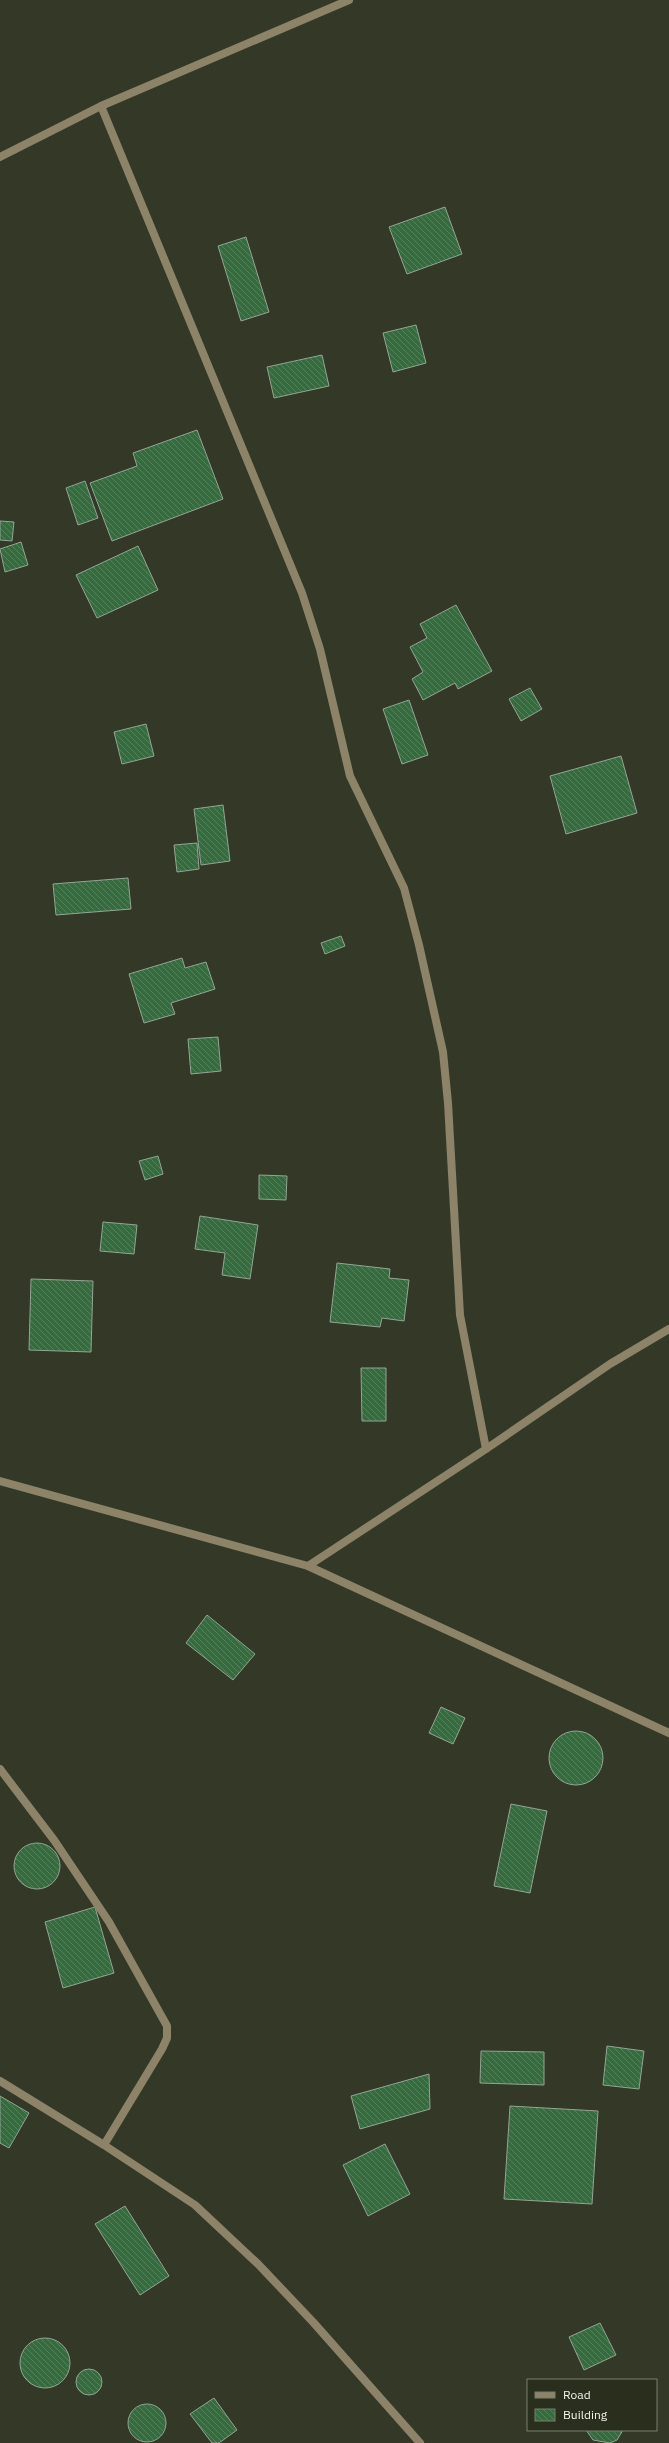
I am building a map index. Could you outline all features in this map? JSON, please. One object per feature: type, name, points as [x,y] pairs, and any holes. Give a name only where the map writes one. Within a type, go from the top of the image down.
[{"type":"street","points":[[0,157],[101,106],[349,0]]},
{"type":"street","points":[[101,106],[302,593],[320,649],[350,776],[404,888],[419,945],[443,1052],[448,1103],[460,1315],[486,1449]]},
{"type":"street","points":[[308,1566],[486,1449],[610,1364],[669,1329]]},
{"type":"street","points":[[0,1481],[308,1566],[669,1733]]},
{"type":"street","points":[[0,1769],[54,1840],[109,1922],[167,2026],[167,2038],[162,2049],[104,2145]]},
{"type":"street","points":[[0,2081],[104,2145],[195,2205],[258,2264],[313,2322],[420,2443]]},
{"type":"building","points":[[445,207],[462,254],[407,274],[389,227]]},
{"type":"building","points":[[246,237],[269,312],[241,321],[218,246]]},
{"type":"building","points":[[416,325],[426,363],[393,372],[383,333]]},
{"type":"building","points":[[322,355],[329,386],[274,398],[267,367]]},
{"type":"building","points":[[197,430],[223,499],[112,541],[90,483],[137,466],[133,453]]},
{"type":"building","points":[[85,481],[98,518],[78,525],[66,488]]},
{"type":"building","points":[[0,521],[14,522],[12,541],[0,540]]},
{"type":"building","points":[[21,542],[28,565],[5,572],[0,549]]},
{"type":"building","points":[[138,546],[158,590],[97,618],[76,575]]},
{"type":"building","points":[[456,605],[492,671],[458,689],[455,683],[423,700],[412,679],[423,672],[410,647],[427,638],[420,624]]},
{"type":"building","points":[[530,688],[542,709],[521,721],[509,699]]},
{"type":"building","points":[[409,700],[428,755],[402,764],[383,709]]},
{"type":"building","points":[[146,724],[154,756],[122,764],[114,732]]},
{"type":"building","points":[[621,756],[637,813],[566,834],[550,776]]},
{"type":"building","points":[[223,805],[230,861],[201,865],[194,809]]},
{"type":"building","points":[[197,843],[199,869],[177,872],[174,845]]},
{"type":"building","points":[[128,878],[131,909],[56,915],[53,884]]},
{"type":"building","points":[[341,936],[345,946],[325,954],[321,943]]},
{"type":"building","points":[[182,958],[185,968],[206,962],[215,989],[171,1003],[175,1014],[144,1023],[129,974]]},
{"type":"building","points":[[218,1037],[221,1071],[191,1074],[188,1039]]},
{"type":"building","points":[[158,1156],[163,1174],[145,1180],[139,1161]]},
{"type":"building","points":[[259,1175],[287,1176],[286,1200],[259,1199]]},
{"type":"building","points":[[200,1216],[258,1225],[250,1279],[222,1275],[225,1253],[195,1249]]},
{"type":"building","points":[[103,1222],[137,1225],[134,1254],[100,1251]]},
{"type":"building","points":[[337,1263],[390,1269],[389,1278],[409,1280],[404,1321],[382,1318],[380,1327],[330,1322]]},
{"type":"building","points":[[31,1279],[93,1281],[91,1352],[29,1350]]},
{"type":"building","points":[[361,1368],[386,1368],[386,1421],[362,1421]]},
{"type":"building","points":[[207,1615],[255,1654],[233,1680],[186,1643]]},
{"type":"building","points":[[441,1707],[465,1718],[453,1744],[429,1733]]},
{"type":"building","points":[[576,1731],[586,1733],[595,1739],[601,1748],[603,1758],[601,1768],[595,1777],[586,1783],[576,1785],[566,1783],[557,1777],[551,1768],[549,1758],[551,1748],[557,1739],[566,1733]]},
{"type":"building","points":[[511,1804],[547,1811],[530,1893],[494,1886]]},
{"type":"building","points":[[37,1843],[50,1847],[56,1853],[60,1866],[56,1879],[50,1885],[37,1889],[24,1885],[18,1879],[14,1866],[18,1853],[24,1847]]},
{"type":"building","points":[[95,1907],[114,1973],[63,1988],[45,1922]]},
{"type":"building","points":[[607,2046],[644,2051],[639,2089],[603,2085]]},
{"type":"building","points":[[481,2051],[544,2052],[544,2085],[480,2083]]},
{"type":"building","points":[[429,2074],[430,2109],[360,2129],[351,2096]]},
{"type":"building","points":[[0,2096],[29,2113],[9,2148],[0,2143]]},
{"type":"building","points":[[510,2106],[598,2111],[592,2204],[504,2199]]},
{"type":"building","points":[[385,2144],[410,2194],[368,2216],[343,2165]]},
{"type":"building","points":[[125,2206],[169,2276],[140,2295],[95,2224]]},
{"type":"building","points":[[600,2323],[616,2355],[584,2370],[569,2337]]},
{"type":"building","points":[[50,2338],[55,2339],[63,2345],[69,2353],[69,2373],[63,2381],[55,2387],[40,2388],[35,2387],[27,2381],[21,2373],[20,2358],[21,2353],[27,2345],[35,2339]]},
{"type":"building","points":[[89,2369],[98,2373],[102,2382],[98,2391],[89,2395],[80,2391],[76,2382],[80,2373]]},
{"type":"building","points":[[214,2398],[237,2430],[219,2443],[212,2443],[190,2414]]},
{"type":"building","points":[[143,2404],[151,2404],[161,2409],[165,2416],[165,2430],[161,2437],[151,2442],[143,2442],[133,2437],[131,2434],[128,2427],[128,2419],[133,2409],[136,2407]]},
{"type":"building","points":[[587,2431],[622,2431],[617,2440],[610,2443],[593,2440]]}]
